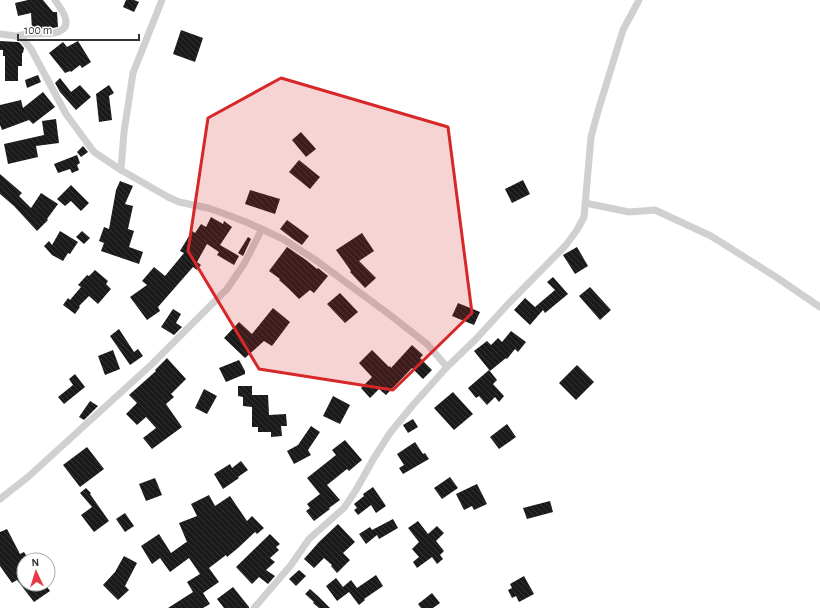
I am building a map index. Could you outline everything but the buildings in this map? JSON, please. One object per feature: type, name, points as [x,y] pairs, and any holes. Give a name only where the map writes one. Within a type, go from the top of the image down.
[{"type":"street","points":[[16,36],[30,33],[54,33],[63,29],[66,25],[65,17],[55,0]]},
{"type":"street","points":[[121,170],[124,132],[133,73],[162,0]]},
{"type":"street","points":[[254,608],[291,565],[309,539],[344,508],[390,433],[412,406],[447,367],[476,339],[566,245],[577,230],[584,217],[591,137],[598,111],[623,30],[639,0]]},
{"type":"street","points":[[0,34],[16,36],[23,39],[31,49],[66,114],[94,152],[121,170],[168,197],[179,202],[208,208],[226,214],[284,239],[317,260],[427,344],[447,367]]},
{"type":"street","points":[[585,203],[629,212],[655,210],[711,236],[820,307]]},
{"type":"street","points":[[0,499],[28,478],[151,365],[227,289],[244,264],[262,229]]},
{"type":"highlighted area","points":[[281,78],[448,127],[472,313],[393,390],[259,369],[188,251],[208,118]]}]
